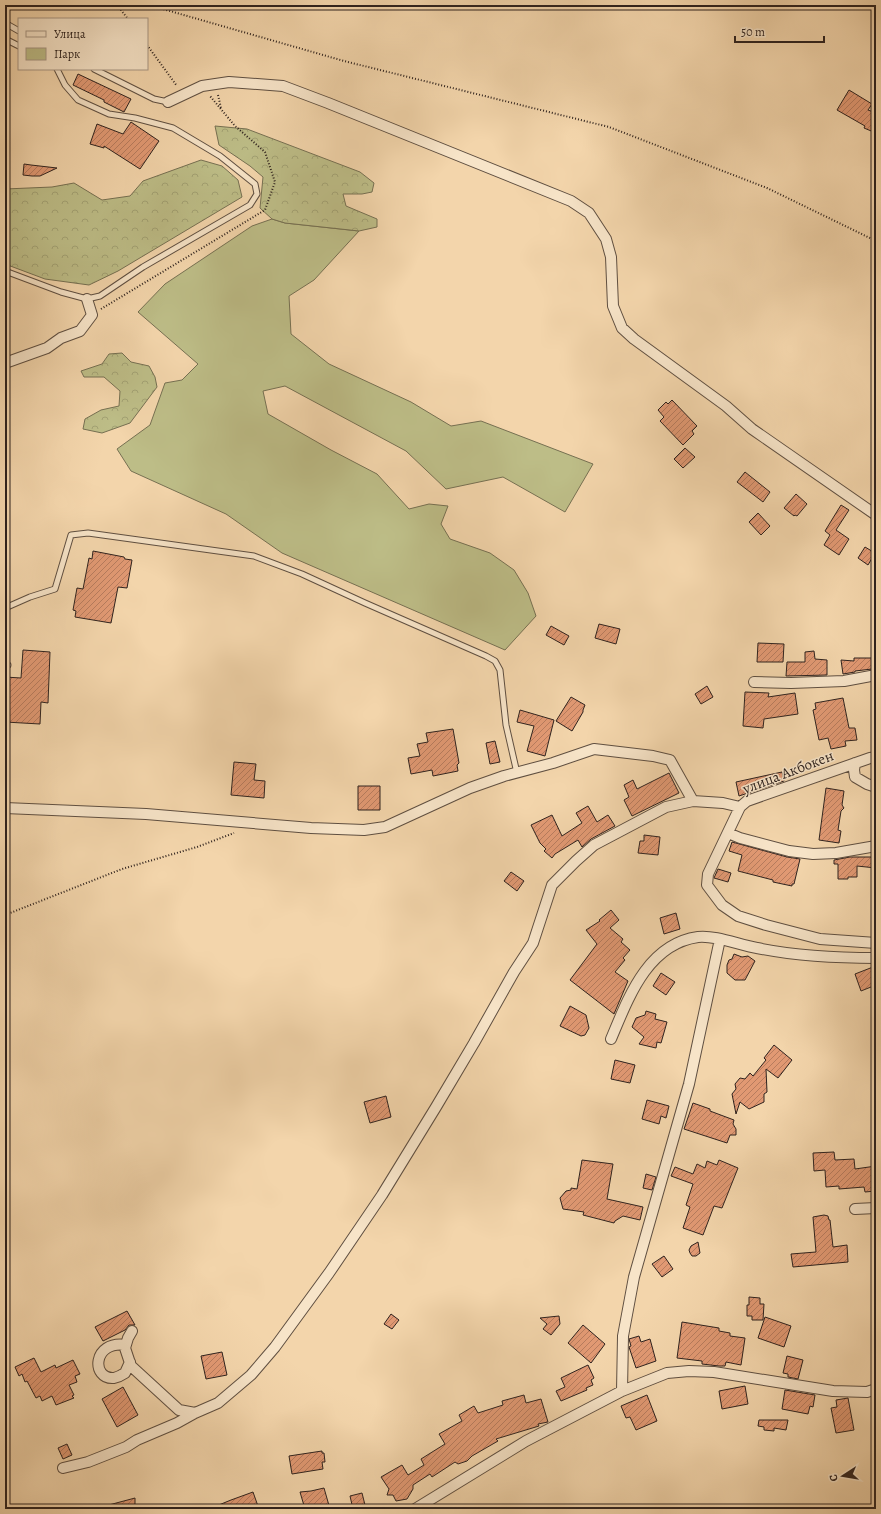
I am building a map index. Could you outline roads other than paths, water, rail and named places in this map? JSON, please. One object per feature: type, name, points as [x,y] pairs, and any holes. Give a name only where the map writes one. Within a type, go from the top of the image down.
[{"type":"street","points":[[168,102],[202,86],[229,82],[283,86],[571,201],[589,213],[606,239],[611,257],[613,306],[622,328],[634,340],[726,406],[752,429],[876,515]]},
{"type":"street","points":[[5,363],[47,348],[61,338],[80,331],[92,315],[88,299]]},
{"type":"street","points":[[754,682],[790,683],[844,681],[876,675]]},
{"type":"street","points":[[5,808],[146,814],[304,828],[364,830],[385,827],[470,788],[594,749],[653,756],[670,760],[693,802]]},
{"type":"street","name":"улица Акбокен","points":[[876,757],[747,801],[740,807],[728,832],[708,874],[707,885],[722,905],[738,916],[766,925],[820,938],[876,943]]},
{"type":"street","points":[[855,764],[855,777],[876,787]]},
{"type":"street","points":[[63,1468],[88,1462],[126,1447],[137,1440],[218,1403],[251,1375],[276,1347],[334,1267],[382,1194],[436,1107],[514,972],[533,943],[552,885],[576,861],[594,845],[666,807],[693,802],[723,803],[740,807]]},
{"type":"street","points":[[728,832],[740,838],[789,851],[813,854],[836,853],[876,846]]},
{"type":"street","points":[[611,1039],[632,991],[649,964],[674,944],[698,937],[720,939],[791,954],[876,958]]},
{"type":"street","points":[[622,1390],[623,1336],[634,1277],[689,1084],[720,939]]},
{"type":"street","points":[[855,1209],[876,1208]]},
{"type":"street","points":[[132,1331],[125,1348],[131,1366],[178,1410],[195,1413]]},
{"type":"street","points":[[126,1345],[120,1344],[102,1351],[99,1355],[98,1362],[100,1370],[104,1375],[108,1378],[116,1378],[126,1373],[130,1362]]},
{"type":"street","points":[[415,1509],[526,1441],[622,1390],[667,1373],[689,1371],[714,1372],[833,1392],[867,1392],[876,1389]]},
{"type":"lane","points":[[5,24],[18,30]]},
{"type":"lane","points":[[5,39],[18,46]]},
{"type":"lane","points":[[5,271],[61,292],[88,299],[100,296],[143,267],[250,205],[257,194],[255,184],[220,156],[173,128],[136,118],[109,114],[78,100],[65,85],[57,70]]},
{"type":"lane","points":[[96,70],[154,99],[168,102]]},
{"type":"lane","points":[[5,608],[30,597],[56,589],[71,535],[88,533],[254,556],[302,574],[495,661],[500,670],[506,725],[517,772]]}]
